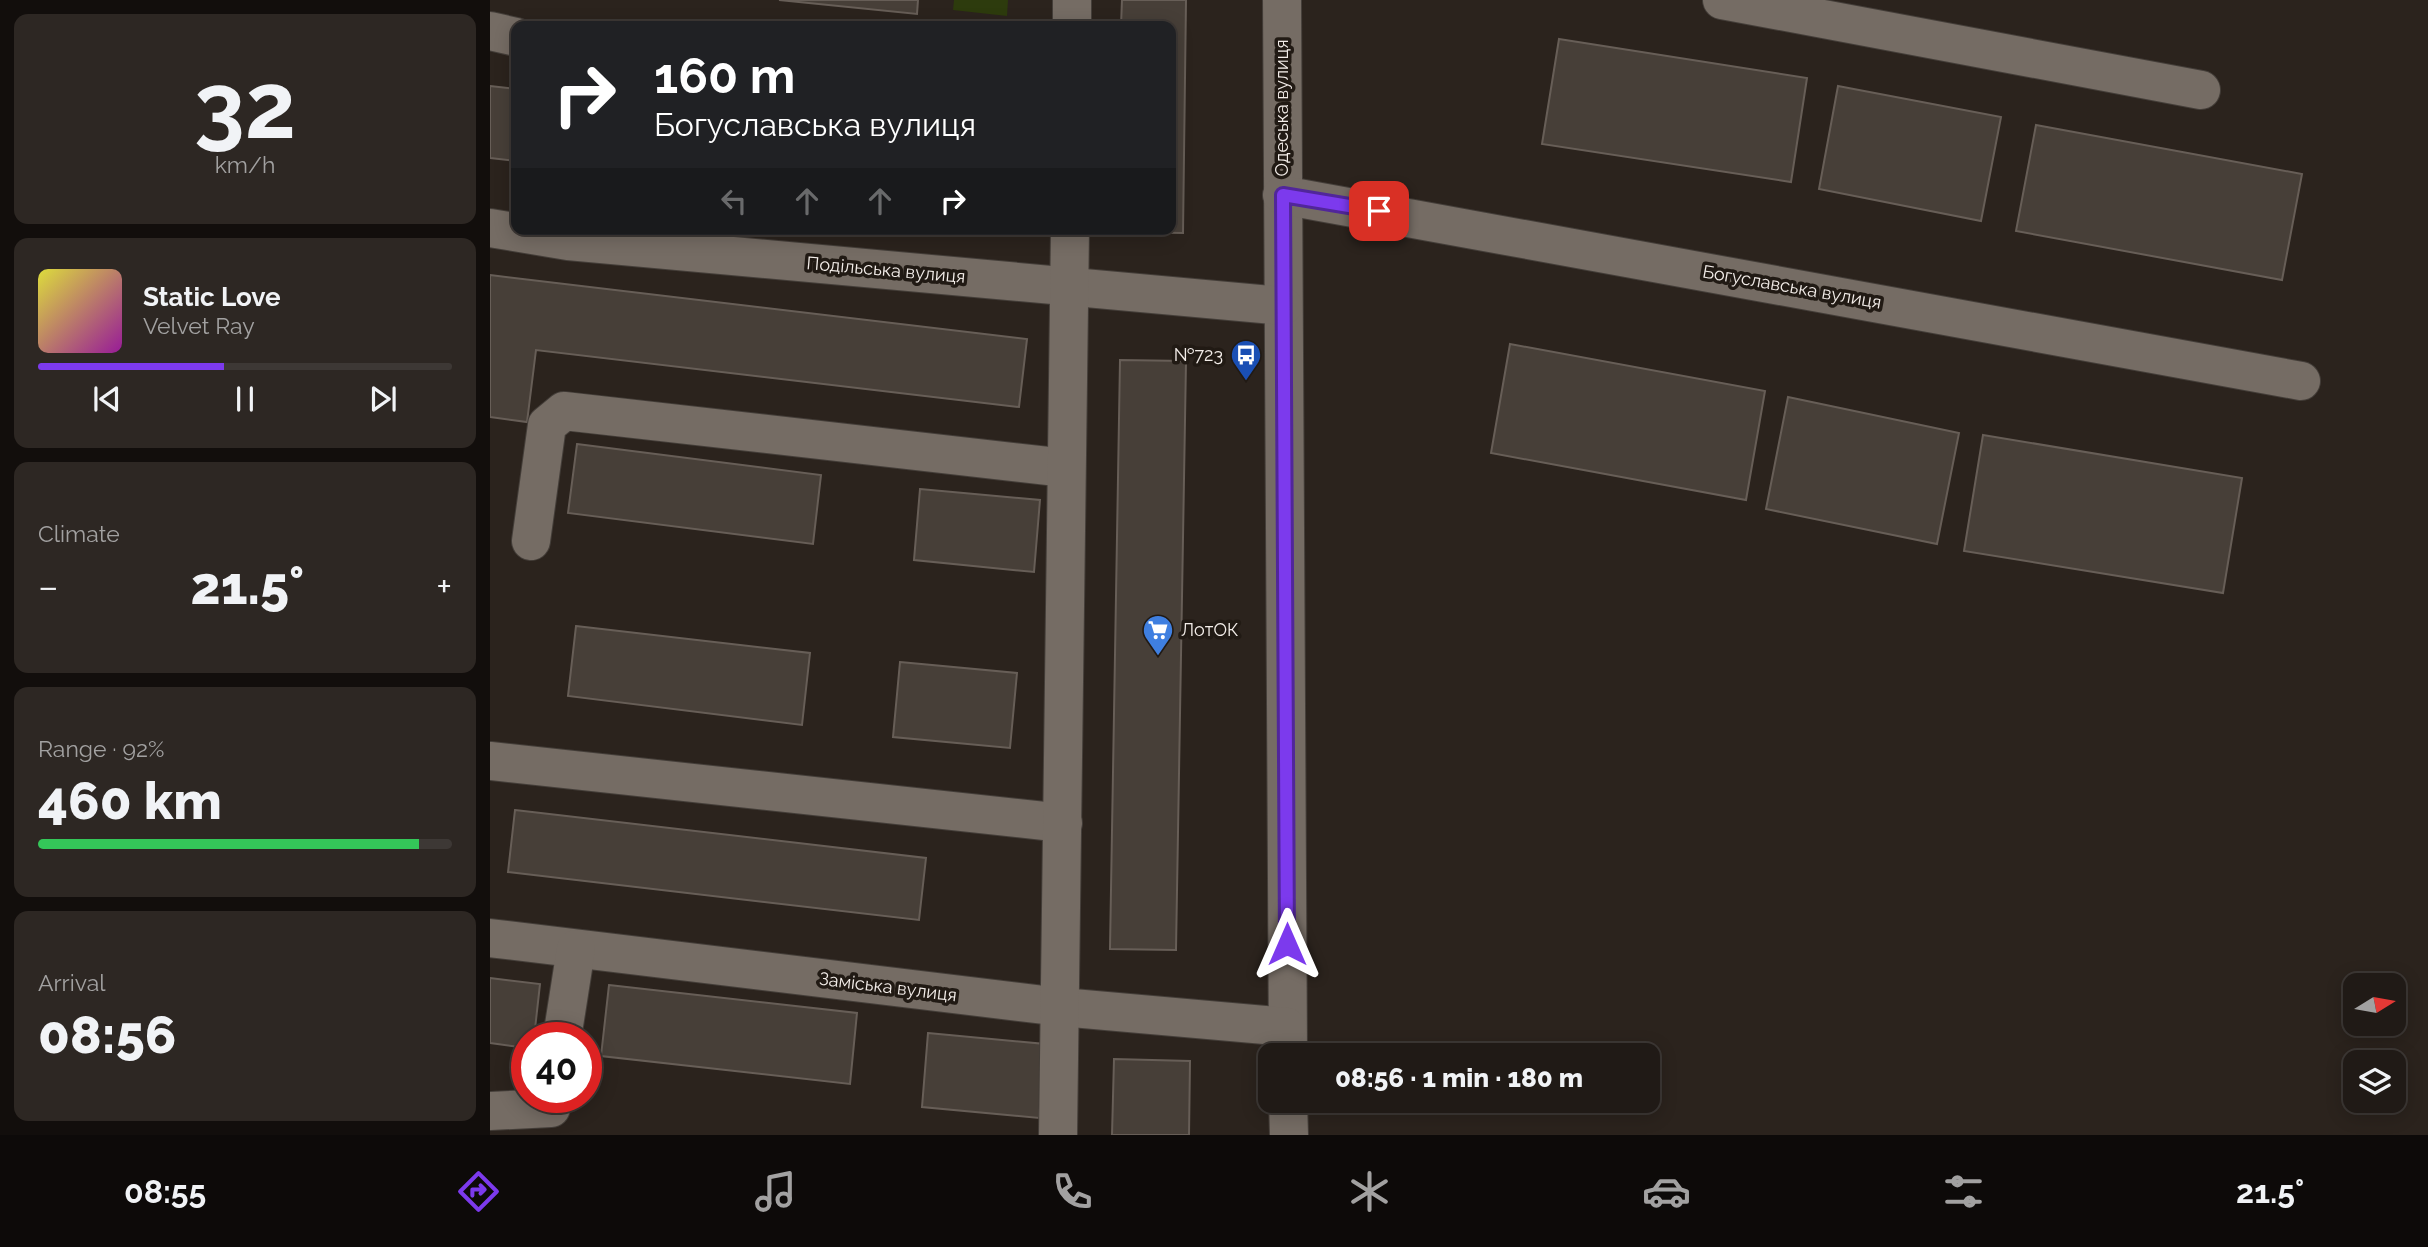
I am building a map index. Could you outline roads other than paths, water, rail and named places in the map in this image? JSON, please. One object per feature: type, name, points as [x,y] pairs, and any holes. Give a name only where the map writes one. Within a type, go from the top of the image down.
[{"type":"street","points":[[1072,0],[1072,21]]},
{"type":"street","name":"Одеська вулиця","points":[[1282,0],[1287,1041]]},
{"type":"street","points":[[1722,0],[2202,90]]},
{"type":"street","points":[[490,31],[511,36]]},
{"type":"street","name":"Богуславська вулиця","points":[[1283,195],[2301,381]]},
{"type":"street","name":"Подільська вулиця","points":[[490,228],[511,230]]},
{"type":"street","name":"Подільська вулиця","points":[[569,235],[1283,306]]},
{"type":"street","points":[[1058,1135],[1070,235]]},
{"type":"street","points":[[531,541],[547,425],[564,411],[1066,468]]},
{"type":"street","points":[[490,761],[1063,823]]},
{"type":"street","name":"Заміська вулиця","points":[[490,939],[1061,1007],[1287,1041]]},
{"type":"street","points":[[565,1022],[576,949]]},
{"type":"street","points":[[490,1111],[511,1110]]},
{"type":"street","points":[[1288,1113],[1289,1135]]},
{"type":"place","name":"№723","points":[[1246,382]]},
{"type":"place","name":"ЛотОК","points":[[1158,657]]}]
